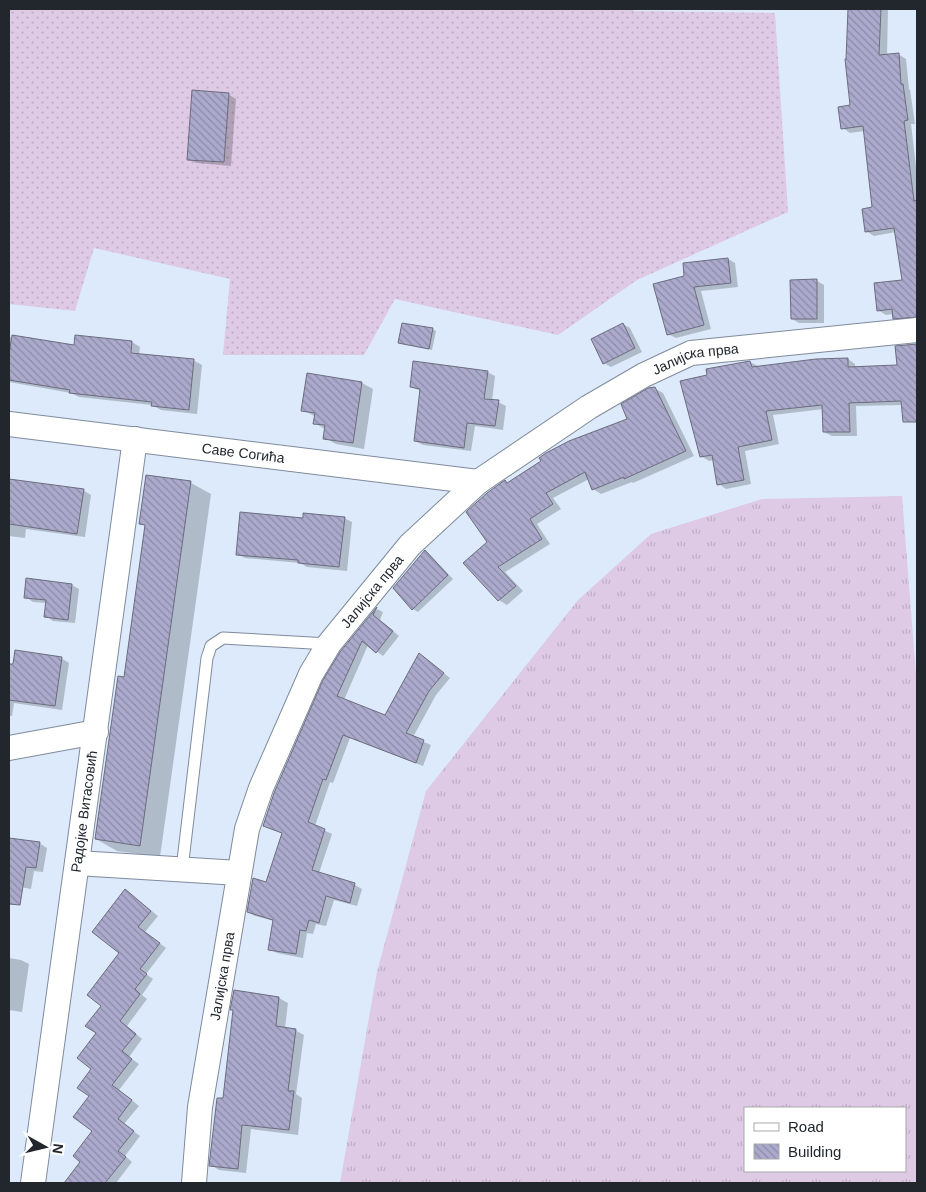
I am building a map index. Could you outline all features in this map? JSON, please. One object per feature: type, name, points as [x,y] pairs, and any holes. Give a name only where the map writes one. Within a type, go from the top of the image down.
[{"type":"street","name":"Јалијска прва","points":[[194,1183],[200,1107],[247,828],[261,788],[311,674],[329,644],[410,544],[478,482],[589,407],[644,375],[691,353],[917,330]]},
{"type":"street","name":"Саве Согића","points":[[9,424],[478,482]]},
{"type":"street","name":"Радојке Витасовић","points":[[32,1183],[96,732],[135,439]]},
{"type":"street","points":[[9,748],[96,732]]},
{"type":"street","points":[[77,863],[239,872]]},
{"type":"lane","points":[[182,869],[207,658],[211,646],[223,638],[329,644]]},
{"type":"green space","points":[[9,9],[633,9],[634,11],[775,13],[788,212],[637,280],[558,335],[395,299],[364,355],[223,355],[230,279],[94,248],[75,311],[9,304]]},
{"type":"green space","points":[[902,496],[917,688],[917,1183],[340,1183],[377,972],[426,791],[578,600],[651,534],[762,499]]},
{"type":"building","points":[[848,9],[881,9],[879,55],[899,53],[901,84],[903,84],[908,120],[904,121],[914,201],[917,200],[917,317],[893,319],[892,309],[877,311],[874,283],[902,280],[894,228],[865,232],[862,209],[872,207],[863,126],[841,129],[838,107],[850,105],[845,59]]},
{"type":"building","points":[[192,90],[229,93],[224,162],[187,160]]},
{"type":"building","points":[[728,258],[731,283],[694,287],[704,325],[667,335],[653,284],[684,276],[683,263]]},
{"type":"building","points":[[817,279],[817,319],[791,319],[790,280]]},
{"type":"building","points":[[402,323],[433,328],[429,349],[398,343]]},
{"type":"building","points":[[623,323],[635,348],[603,364],[591,339]]},
{"type":"building","points":[[12,335],[74,345],[75,335],[132,341],[131,353],[194,359],[189,410],[151,406],[152,402],[69,393],[70,390],[9,380],[9,355]]},
{"type":"building","points":[[917,344],[917,422],[903,422],[901,401],[849,403],[850,432],[823,432],[822,405],[766,411],[772,440],[738,447],[744,480],[717,485],[712,455],[700,457],[680,381],[707,375],[706,369],[750,361],[752,367],[816,359],[848,358],[848,367],[897,365],[895,346]]},
{"type":"building","points":[[413,361],[488,371],[484,399],[499,400],[495,426],[467,423],[464,448],[414,441],[420,389],[410,387]]},
{"type":"building","points":[[307,373],[362,382],[353,443],[323,439],[325,425],[313,424],[315,413],[301,411]]},
{"type":"building","points":[[655,387],[686,451],[624,479],[624,477],[592,490],[585,472],[546,493],[553,504],[530,519],[542,539],[498,567],[516,586],[498,601],[463,563],[487,542],[466,512],[505,480],[507,483],[541,461],[539,458],[546,453],[569,441],[627,419],[621,404],[648,388]]},
{"type":"building","points":[[146,475],[191,481],[140,846],[95,839],[118,676],[124,677],[145,525],[139,524]]},
{"type":"building","points":[[9,479],[84,489],[77,534],[9,524]]},
{"type":"building","points":[[240,512],[303,518],[303,513],[345,517],[339,567],[298,563],[298,560],[236,555]]},
{"type":"building","points":[[425,550],[448,575],[412,610],[393,588]]},
{"type":"building","points":[[26,578],[72,584],[68,620],[44,617],[46,600],[24,598]]},
{"type":"building","points":[[377,607],[373,615],[393,631],[376,653],[362,641],[337,696],[385,715],[419,653],[444,673],[429,691],[406,733],[424,740],[416,763],[343,735],[326,780],[323,779],[308,822],[325,829],[312,870],[355,883],[350,903],[326,896],[319,923],[309,920],[306,931],[300,930],[296,954],[268,950],[273,920],[247,912],[253,878],[266,882],[282,833],[263,826],[274,793],[323,680],[340,652]]},
{"type":"building","points":[[15,650],[62,657],[55,706],[9,700],[9,664],[13,664]]},
{"type":"building","points":[[9,838],[40,842],[36,868],[26,867],[20,905],[9,904]]},
{"type":"building","points":[[125,889],[151,911],[138,927],[160,943],[140,969],[147,974],[135,989],[140,994],[120,1021],[136,1034],[122,1051],[132,1059],[112,1085],[132,1100],[118,1119],[134,1131],[118,1151],[126,1157],[105,1183],[64,1183],[80,1162],[73,1156],[92,1131],[73,1117],[89,1096],[77,1088],[91,1069],[77,1058],[96,1033],[85,1026],[101,1006],[87,995],[119,953],[92,932]]},
{"type":"building","points":[[234,990],[279,997],[276,1026],[296,1029],[288,1091],[294,1091],[289,1130],[242,1125],[238,1169],[209,1166],[217,1098],[223,1098],[233,1010],[230,1010]]}]
